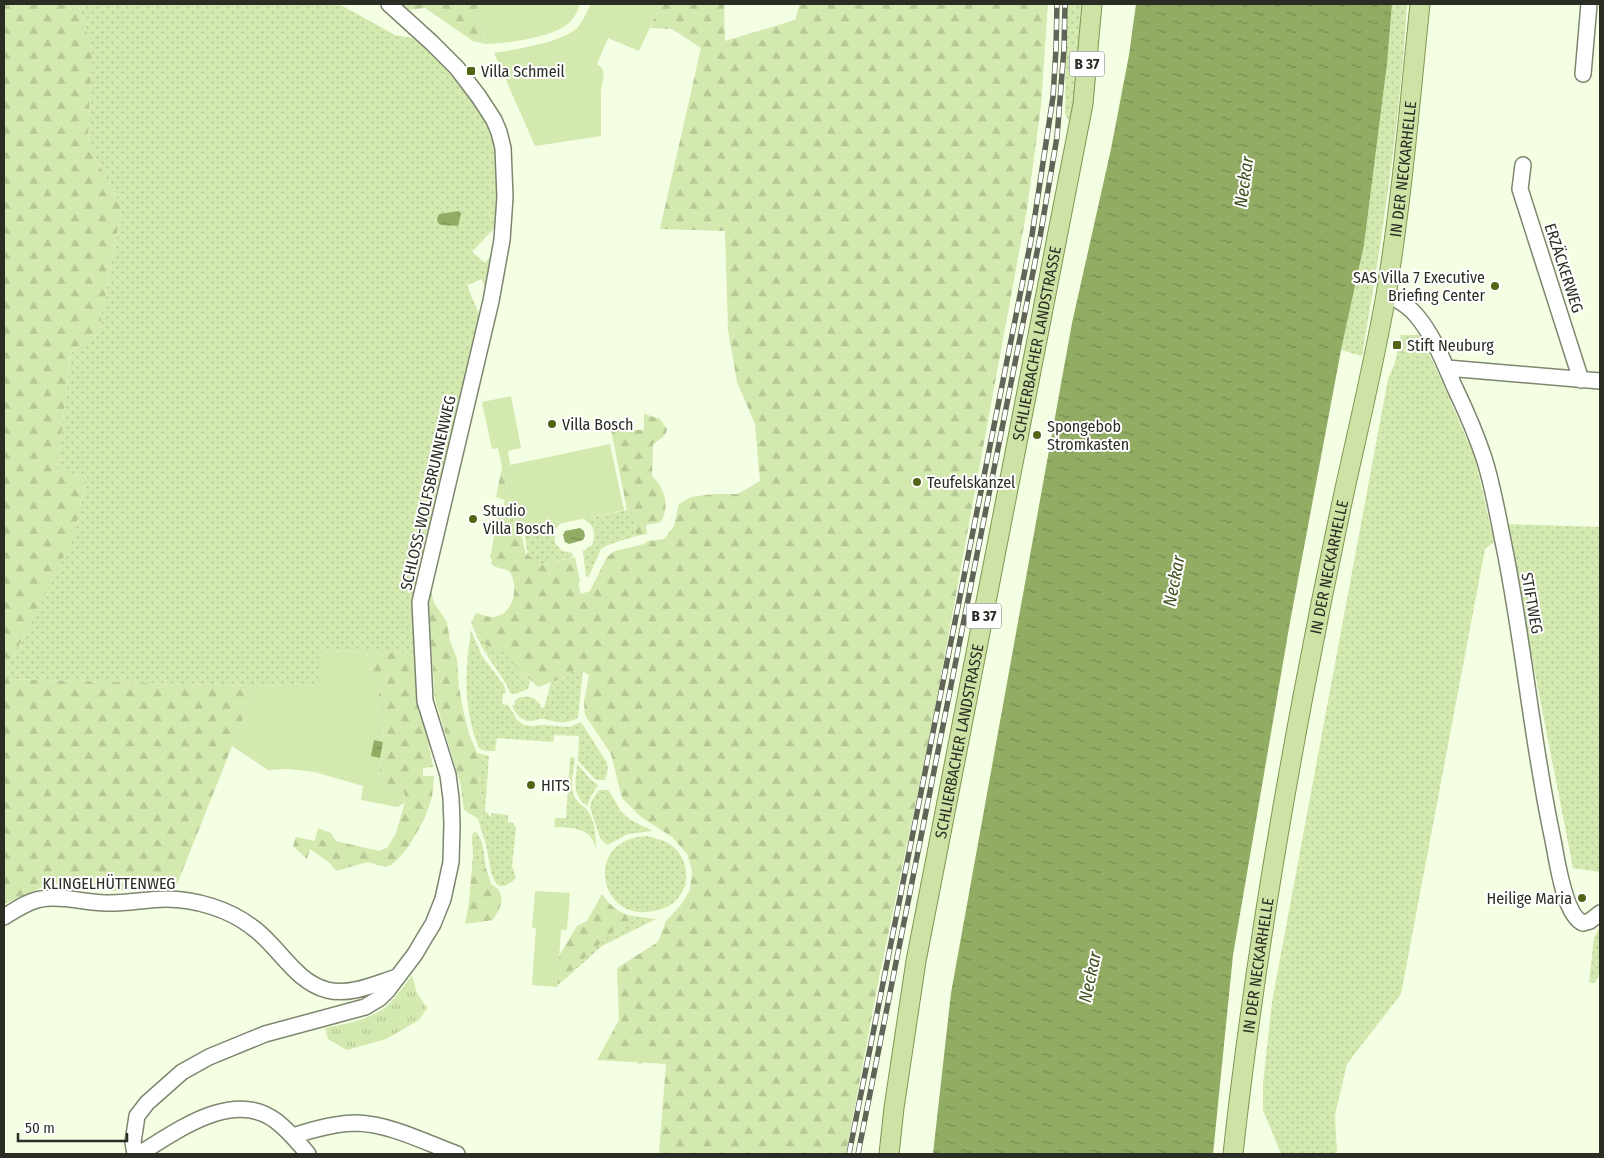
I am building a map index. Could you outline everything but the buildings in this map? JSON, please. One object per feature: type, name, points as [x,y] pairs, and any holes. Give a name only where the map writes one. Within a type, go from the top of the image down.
[{"type":"main road","name":"SCHLIERBACHER LANDSTRASSE","points":[[890,1154],[894,1108],[916,961],[1083,104],[1092,4]]},
{"type":"main road","name":"IN DER NECKARHELLE","points":[[1233,1154],[1253,995],[1276,844],[1299,719],[1386,293],[1410,112],[1420,4]]},
{"type":"street","name":"SCHLOSS-WOLFSBRUNNENWEG","points":[[135,1154],[133,1142],[137,1116],[147,1103],[182,1072],[209,1057],[265,1034],[365,1007],[380,998],[415,954],[433,924],[443,898],[451,862],[452,798],[448,775],[424,695],[420,602],[491,301],[502,233],[504,158],[500,132],[467,80],[444,54],[389,4]]},
{"type":"street","points":[[1583,74],[1589,4]]},
{"type":"street","name":"ERZÄCKERWEG","points":[[1523,165],[1520,189],[1581,380]]},
{"type":"street","name":"STIFTWEG","points":[[1386,293],[1416,314],[1427,329],[1465,410],[1484,459],[1495,501],[1517,616],[1542,781],[1567,902],[1575,918],[1583,922],[1590,921],[1600,913]]},
{"type":"street","points":[[1446,368],[1600,381]]},
{"type":"street","name":"KLINGELHÜTTENWEG","points":[[4,917],[29,903],[44,898],[105,903],[166,899],[187,901],[229,914],[252,926],[306,980],[325,990],[343,992],[397,978]]},
{"type":"street","points":[[139,1154],[203,1117],[238,1109],[252,1110],[275,1120],[306,1151],[312,1149],[321,1154]]},
{"type":"street","points":[[293,1136],[313,1129],[340,1124],[358,1124],[385,1128],[457,1154]]},
{"type":"green space","points":[[4,4],[78,4],[92,49],[88,144],[122,207],[98,335],[71,353],[57,469],[87,477],[73,538],[4,675]]},
{"type":"green space","points":[[78,4],[339,4],[395,35],[412,38],[448,66],[477,107],[491,131],[499,189],[497,225],[472,252],[485,263],[492,255],[487,288],[485,288],[482,279],[467,285],[481,319],[413,594],[414,653],[319,651],[319,684],[256,686],[4,679],[4,675],[73,537],[87,477],[57,470],[71,353],[98,335],[122,207],[88,144],[92,49]]},
{"type":"green space","points":[[402,4],[479,4],[477,11],[486,44],[473,41],[425,8],[408,10]]},
{"type":"green space","points":[[479,4],[580,4],[571,21],[554,32],[519,41],[486,44],[477,11]]},
{"type":"green space","points":[[591,4],[661,4],[639,51],[608,38],[597,64],[602,68],[604,75],[601,90],[601,136],[535,146],[494,53],[538,45],[570,33],[579,26]]},
{"type":"green space","points":[[661,4],[724,4],[725,41],[795,20],[800,4],[1048,4],[1041,106],[1027,209],[932,725],[879,978],[846,1154],[659,1154],[666,1064],[597,1060],[619,1020],[617,968],[658,942],[666,921],[680,906],[690,890],[692,871],[687,854],[672,837],[641,817],[622,798],[611,754],[585,715],[584,702],[589,675],[576,667],[567,677],[538,687],[519,670],[504,652],[490,650],[479,636],[472,621],[476,613],[492,617],[505,613],[514,595],[511,574],[507,570],[493,566],[491,564],[492,559],[490,558],[498,516],[501,517],[505,500],[496,497],[502,467],[516,533],[521,532],[526,555],[528,553],[529,556],[535,559],[538,566],[575,557],[581,594],[590,591],[607,557],[615,551],[644,544],[648,541],[664,539],[674,526],[679,504],[691,497],[714,494],[738,494],[760,481],[755,424],[737,382],[728,330],[725,231],[660,229],[701,48],[672,29],[650,28]]},
{"type":"green space","points":[[1066,4],[1081,4],[1079,54],[1070,123],[1065,114]]},
{"type":"green space","points":[[1392,4],[1407,4],[1404,48],[1389,180],[1362,356],[1341,350],[1364,245],[1387,64]]},
{"type":"green space","points":[[1401,335],[1419,335],[1436,368],[1475,458],[1494,542],[1485,549],[1401,994],[1347,1064],[1335,1115],[1337,1154],[1281,1154],[1263,1110],[1263,1084],[1272,1002],[1388,379],[1395,363]]},
{"type":"green space","points":[[511,396],[521,448],[508,451],[510,465],[610,444],[624,510],[516,533],[498,448],[492,449],[482,402]]},
{"type":"green space","points":[[642,413],[660,419],[667,429],[664,436],[653,444],[652,476],[663,492],[666,504],[661,522],[646,525],[647,534],[636,536],[632,510],[627,510],[611,430],[644,430],[644,414]]},
{"type":"green space","points":[[632,509],[636,536],[601,549],[589,576],[586,577],[583,551],[592,545],[594,533],[589,523],[582,519]]},
{"type":"green space","points":[[561,523],[555,529],[555,543],[562,551],[572,553],[573,557],[538,566],[528,556],[524,531]]},
{"type":"green space","points":[[1506,524],[1600,527],[1600,872],[1573,868]]},
{"type":"green space","points":[[429,591],[431,591],[434,603],[447,622],[450,641],[457,659],[463,709],[469,734],[477,753],[483,818],[478,819],[464,810],[461,786],[435,699]]},
{"type":"green space","points":[[472,621],[479,637],[504,651],[530,681],[528,689],[515,694],[510,693],[503,678],[482,647]]},
{"type":"green space","points":[[471,630],[482,656],[504,685],[506,693],[503,693],[502,704],[508,705],[518,721],[524,725],[569,727],[581,722],[607,763],[608,769],[605,780],[596,780],[578,761],[579,736],[554,735],[553,742],[497,738],[495,751],[485,751],[479,748],[470,719],[468,705],[467,660]]},
{"type":"green space","points":[[319,651],[367,652],[372,676],[380,686],[377,710],[384,729],[379,780],[404,792],[405,802],[398,807],[361,800],[363,786],[315,772],[288,769],[268,770],[232,746],[256,686],[318,684]]},
{"type":"green space","points":[[367,652],[414,653],[417,700],[433,767],[423,768],[423,776],[434,776],[432,797],[425,818],[409,846],[391,865],[385,867],[368,862],[336,871],[330,863],[310,849],[307,859],[293,846],[296,837],[315,841],[318,828],[331,833],[336,841],[379,851],[388,847],[396,833],[405,802],[404,792],[379,780],[384,729],[377,710],[380,686],[372,676]]},
{"type":"green space","points":[[576,667],[583,670],[578,718],[565,722],[542,719],[528,721],[522,719],[517,714],[512,705],[514,705],[515,700],[530,697],[544,708],[551,683],[567,677]]},
{"type":"green space","points":[[4,679],[256,686],[176,887],[112,891],[52,883],[4,904]]},
{"type":"green space","points":[[477,753],[489,756],[485,811],[491,817],[491,813],[508,815],[508,822],[513,823],[516,828],[512,866],[516,878],[508,884],[501,886],[497,884],[491,872],[478,819],[483,818]]},
{"type":"green space","points":[[570,757],[575,758],[572,780],[573,793],[575,799],[590,815],[595,830],[596,849],[594,842],[586,833],[580,830],[554,827],[555,818],[566,818]]},
{"type":"green space","points":[[577,764],[598,785],[587,806],[577,792]]},
{"type":"green space","points":[[599,790],[608,790],[624,814],[653,831],[628,834],[607,845],[600,838],[590,807],[592,800]]},
{"type":"green space","points":[[475,831],[482,843],[486,868],[472,867],[472,836]]},
{"type":"green space","points":[[647,836],[659,839],[673,846],[683,859],[686,882],[679,897],[668,907],[653,911],[635,911],[620,905],[610,893],[605,879],[606,864],[613,851],[626,841]]},
{"type":"green space","points":[[472,867],[486,868],[491,884],[498,889],[502,898],[499,910],[493,920],[465,924]]},
{"type":"green space","points":[[535,891],[570,893],[567,930],[561,930],[557,987],[532,985],[536,928],[532,928]]},
{"type":"green space","points":[[602,894],[614,908],[631,916],[625,929],[613,932],[557,986],[559,956],[577,926],[587,921]]},
{"type":"green space","points":[[631,916],[656,919],[602,946],[557,986],[613,932],[625,929]]},
{"type":"green space","points":[[1600,926],[1600,973],[1595,983],[1589,982],[1594,938]]},
{"type":"green space","points":[[412,975],[417,993],[427,1008],[419,1020],[386,1039],[347,1050],[328,1039],[325,1028],[362,1019],[379,1012],[393,1000]]},
{"type":"green space","points":[[643,1040],[654,1050],[640,1065],[629,1055]]},
{"type":"water","name":"Neckar","points":[[1136,4],[1392,4],[1387,64],[1364,245],[1341,350],[1290,622],[1233,955],[1213,1154],[933,1154],[951,993],[1072,323],[1111,149],[1129,55]]},
{"type":"water","points":[[459,211],[461,214],[458,226],[441,225],[438,223],[439,214]]},
{"type":"water","points":[[580,528],[584,531],[585,536],[583,540],[569,544],[565,542],[563,535],[565,531]]},
{"type":"water","points":[[374,740],[383,742],[380,758],[371,756]]},
{"type":"railway","points":[[849,1154],[1032,235],[1053,97],[1057,4]]},
{"type":"railway","points":[[858,1154],[1040,237],[1057,137],[1064,49],[1065,4]]},
{"type":"place","name":"Villa Schmeil","points":[[471,71]]},
{"type":"place","name":"SAS Villa 7 Executive Briefing Center","points":[[1495,286]]},
{"type":"place","name":"Stift Neuburg","points":[[1397,345]]},
{"type":"place","name":"Villa Bosch","points":[[552,424]]},
{"type":"place","name":"Spongebob Stromkasten","points":[[1037,435]]},
{"type":"place","name":"Teufelskanzel","points":[[917,482]]},
{"type":"place","name":"Studio Villa Bosch","points":[[473,519]]},
{"type":"place","name":"HITS","points":[[531,785]]},
{"type":"place","name":"Heilige Maria","points":[[1582,898]]}]
